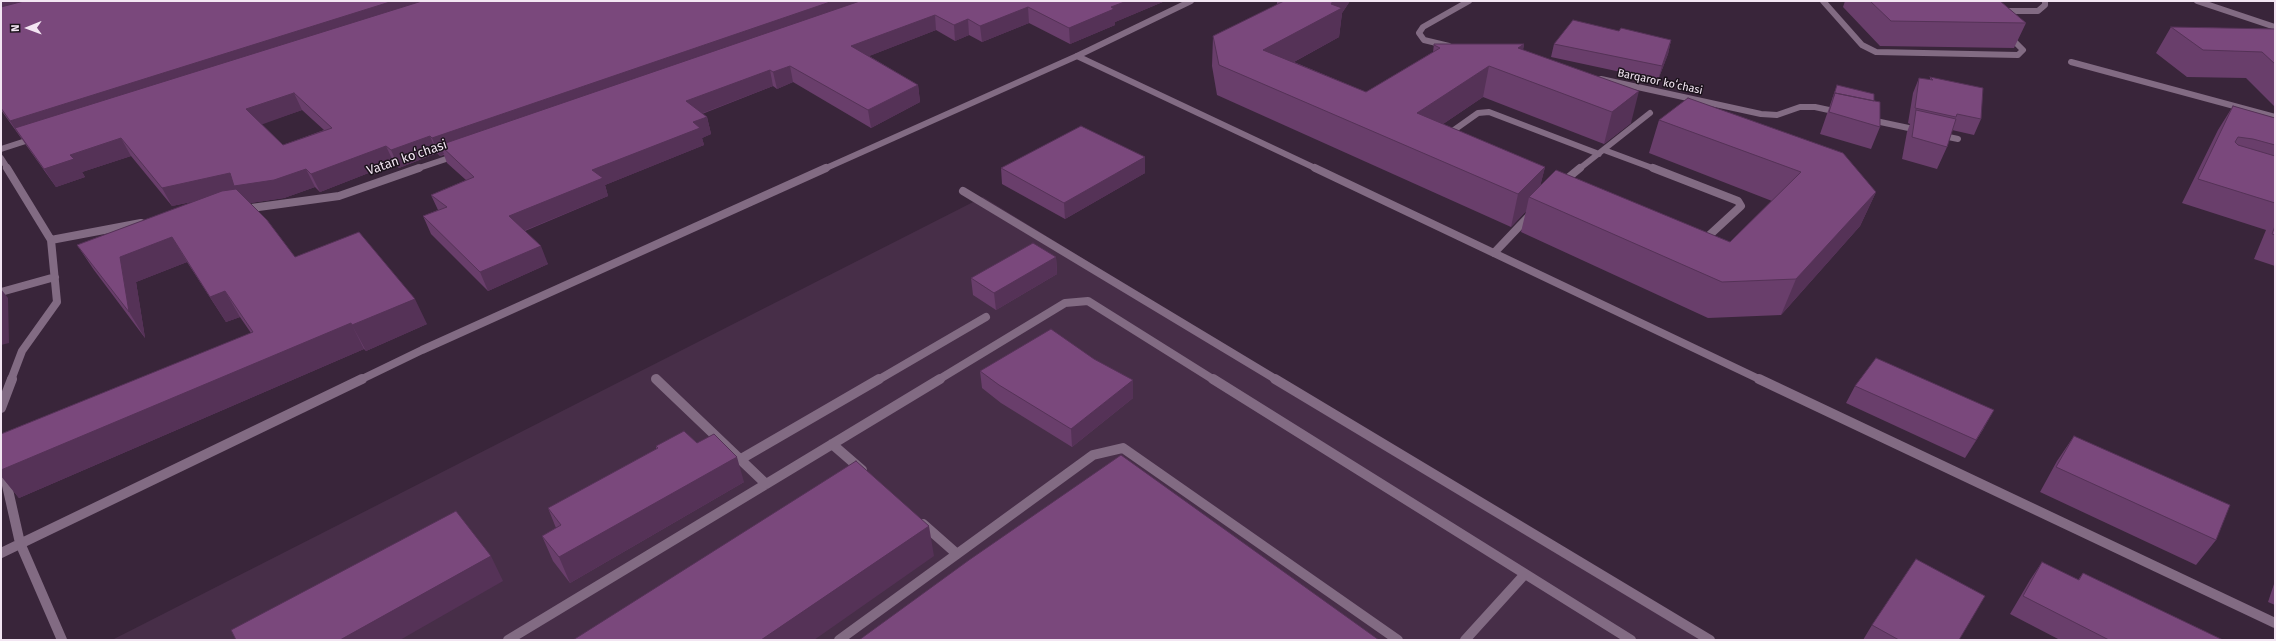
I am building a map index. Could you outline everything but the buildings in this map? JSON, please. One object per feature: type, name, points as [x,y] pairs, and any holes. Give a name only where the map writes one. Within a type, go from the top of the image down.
[{"type":"street","points":[[1,553],[422,350],[1077,56],[1191,1]]},
{"type":"street","points":[[1454,47],[1424,40],[1419,33],[1423,27],[1469,1]]},
{"type":"street","points":[[1823,1],[1862,45],[1876,52],[2018,55],[2023,50],[2002,28]]},
{"type":"street","points":[[1993,12],[2038,11],[2045,5],[2045,1]]},
{"type":"street","points":[[2197,1],[2275,27]]},
{"type":"street","points":[[1077,56],[2275,623]]},
{"type":"street","points":[[2071,62],[2275,117]]},
{"type":"street","name":"Barqaror koʻchasi","points":[[1592,77],[1760,114],[1777,115],[1800,107],[1815,107],[1845,114]]},
{"type":"street","points":[[1444,143],[1440,139],[1478,113],[1489,112],[1738,201],[1741,206],[1699,245]]},
{"type":"street","points":[[1558,186],[1650,113]]},
{"type":"street","points":[[1860,117],[1958,139]]},
{"type":"street","points":[[1,149],[39,137]]},
{"type":"street","name":"Vatan koʻchasi","points":[[238,209],[339,196],[459,154]]},
{"type":"street","points":[[1,158],[51,240],[57,302],[22,351],[1,408]]},
{"type":"street","points":[[963,191],[1710,640]]},
{"type":"street","points":[[1494,254],[1537,208]]},
{"type":"street","points":[[51,240],[152,222]]},
{"type":"street","points":[[1,292],[55,277]]},
{"type":"street","points":[[508,640],[1066,303],[1088,301],[1631,640]]},
{"type":"street","points":[[741,460],[986,317]]},
{"type":"street","points":[[656,378],[766,484]]},
{"type":"street","points":[[832,444],[868,475]]},
{"type":"street","points":[[839,640],[1093,455],[1122,448],[1398,640]]},
{"type":"street","points":[[2,462],[20,543],[62,640]]},
{"type":"street","points":[[915,517],[957,554]]},
{"type":"street","points":[[1465,640],[1525,574]]},
{"type":"shaded area","points":[[983,197],[1703,640],[112,640]]}]
